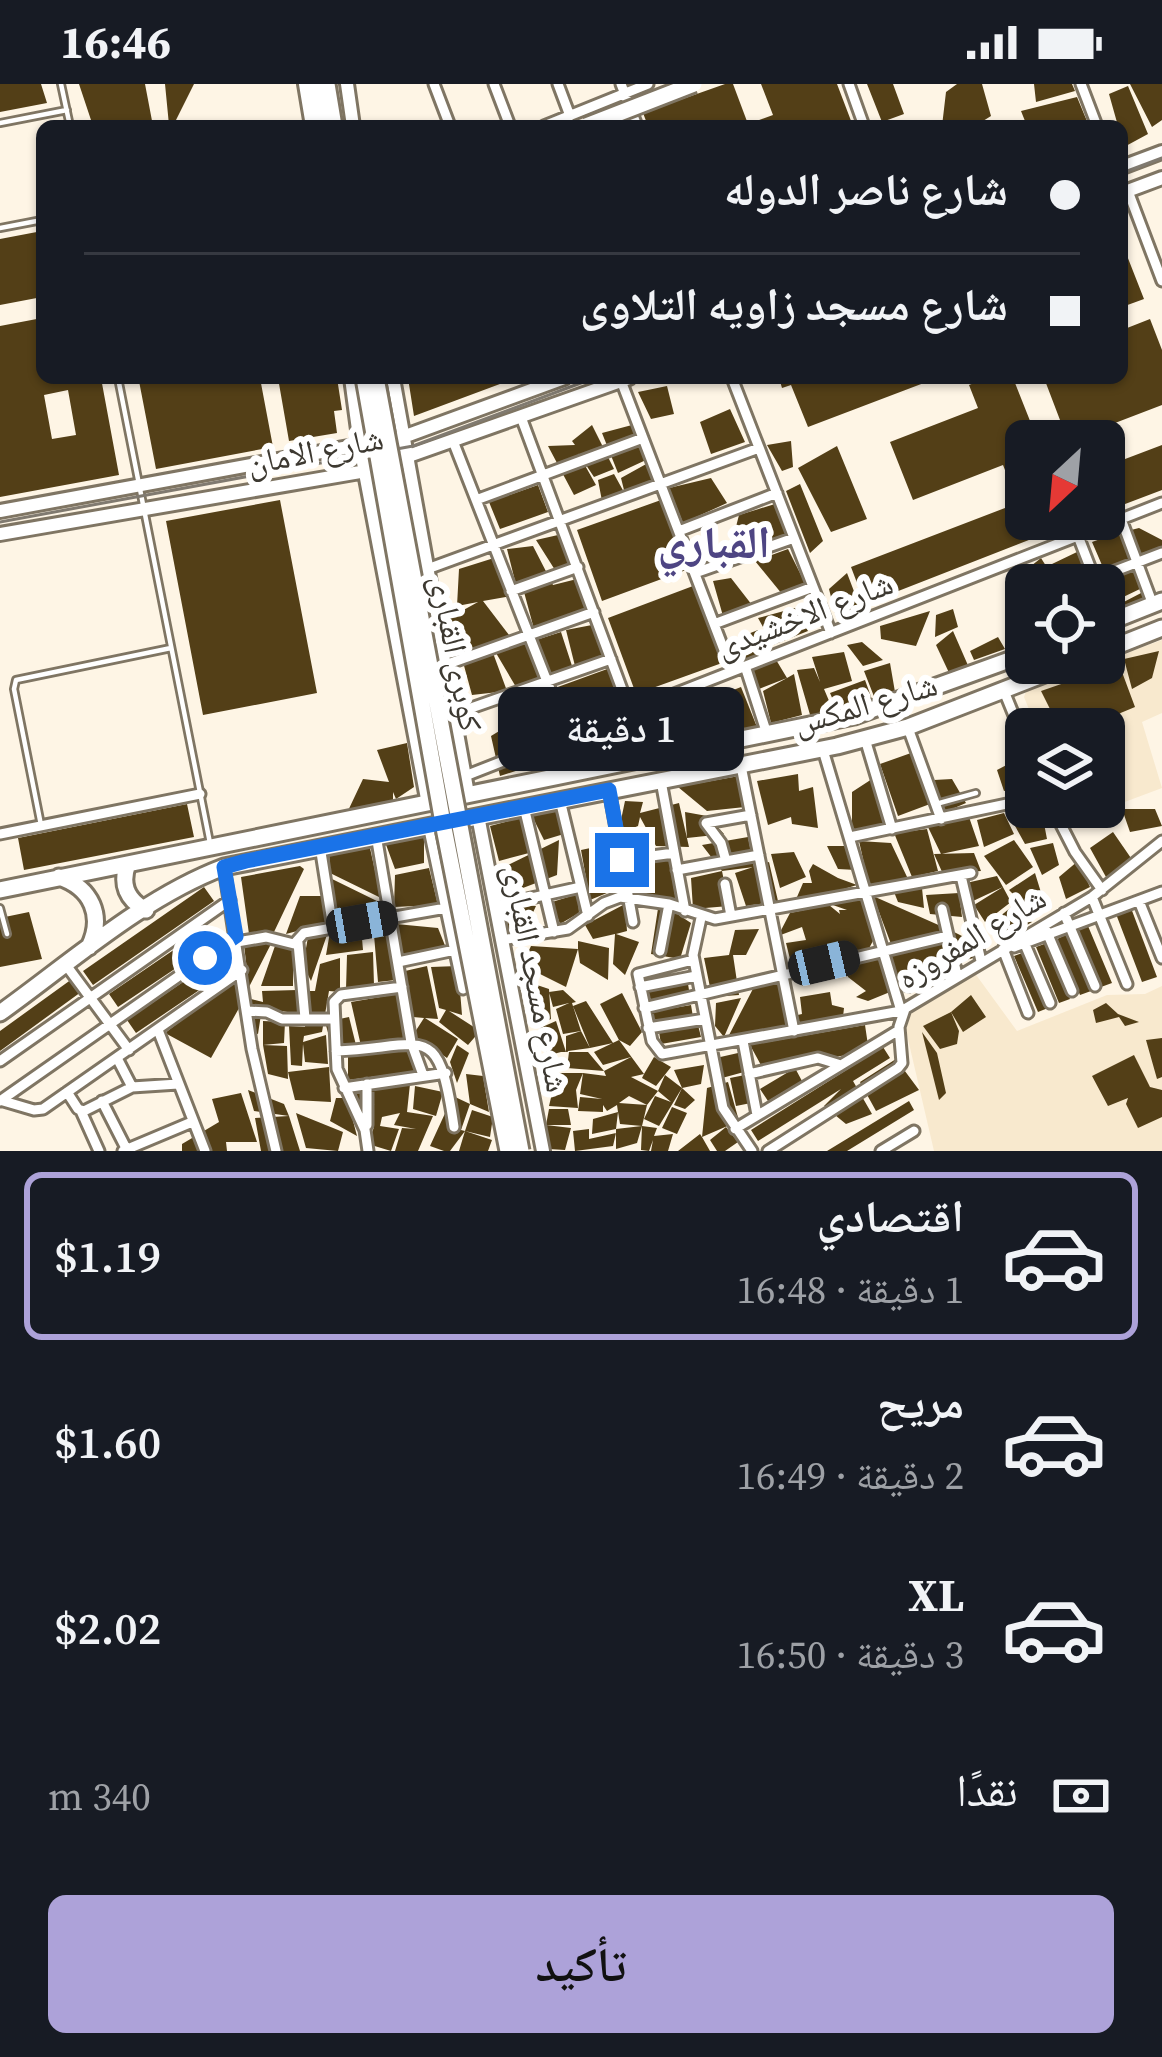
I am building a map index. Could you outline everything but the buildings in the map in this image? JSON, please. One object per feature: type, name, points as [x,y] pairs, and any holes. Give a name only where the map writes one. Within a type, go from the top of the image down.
[{"type":"main road","points":[[309,84],[325,120]]},
{"type":"main road","points":[[327,84],[327,120]]},
{"type":"main road","points":[[601,120],[694,84]]},
{"type":"main road","name":"كوبرى القبارى","points":[[365,384],[443,823],[508,1151]]},
{"type":"main road","name":"كوبرى القبارى","points":[[377,384],[521,1151]]},
{"type":"main road","points":[[1125,611],[1158,603]]},
{"type":"main road","points":[[1125,643],[1162,628]]},
{"type":"main road","name":"شارع المكس","points":[[0,890],[874,710],[1005,662]]},
{"type":"main road","name":"شارع المكس","points":[[1,1010],[146,910],[224,867],[824,750],[908,728],[1021,684]]},
{"type":"main road","points":[[128,864],[127,893],[146,910]]},
{"type":"main road","points":[[58,877],[81,887],[94,908],[95,934],[88,950]]},
{"type":"street","points":[[347,84],[352,120]]},
{"type":"street","points":[[434,84],[448,120]]},
{"type":"street","points":[[494,84],[508,120]]},
{"type":"street","points":[[558,84],[570,116]]},
{"type":"street","points":[[560,120],[623,89],[648,84]]},
{"type":"street","points":[[848,84],[862,120]]},
{"type":"street","points":[[1082,84],[1095,120]]},
{"type":"street","points":[[623,89],[635,120]]},
{"type":"street","points":[[1128,165],[1162,152]]},
{"type":"street","points":[[1128,191],[1162,178]]},
{"type":"street","points":[[1128,201],[1162,281]]},
{"type":"street","points":[[1150,248],[1162,244]]},
{"type":"street","points":[[352,384],[428,804]]},
{"type":"street","points":[[394,384],[468,794]]},
{"type":"street","name":"شارع الامان","points":[[0,511],[403,437],[548,384]]},
{"type":"street","name":"شارع الامان","points":[[0,534],[366,471],[610,384]]},
{"type":"street","points":[[626,384],[732,671]]},
{"type":"street","points":[[734,384],[831,633]]},
{"type":"street","points":[[521,417],[631,711]]},
{"type":"street","points":[[476,500],[644,438]]},
{"type":"street","points":[[453,441],[568,735]]},
{"type":"street","points":[[430,568],[759,448]]},
{"type":"street","points":[[679,530],[777,493]]},
{"type":"street","name":"شارع الاخشيدى","points":[[1125,518],[1161,506]]},
{"type":"street","points":[[1125,530],[1158,603]]},
{"type":"street","points":[[695,573],[794,538]]},
{"type":"street","name":"شارع الاخشيدى","points":[[465,776],[1068,540]]},
{"type":"street","points":[[1125,568],[1162,553]]},
{"type":"street","points":[[512,591],[578,567]]},
{"type":"street","points":[[714,623],[814,587]]},
{"type":"street","points":[[446,664],[594,612]]},
{"type":"street","points":[[454,714],[611,659]]},
{"type":"street","points":[[745,666],[767,734]]},
{"type":"street","points":[[1004,691],[1011,708]]},
{"type":"street","points":[[908,728],[941,819]]},
{"type":"street","points":[[865,739],[892,829]]},
{"type":"street","points":[[768,1151],[898,1069],[903,1056],[899,1030],[903,1010],[824,750]]},
{"type":"street","points":[[741,766],[794,1031]]},
{"type":"street","points":[[660,779],[685,911]]},
{"type":"street","points":[[609,790],[633,922]]},
{"type":"street","points":[[0,834],[200,794]]},
{"type":"street","points":[[560,800],[588,916]]},
{"type":"street","points":[[850,838],[1005,805]]},
{"type":"street","points":[[524,807],[554,932]]},
{"type":"street","points":[[726,861],[721,843],[706,823],[751,814]]},
{"type":"street","name":"شارع مسجد القبارى","points":[[478,815],[542,1151]]},
{"type":"street","points":[[428,825],[463,988]]},
{"type":"street","points":[[1063,828],[1102,890]]},
{"type":"street","points":[[376,835],[411,1042],[423,1075]]},
{"type":"street","points":[[320,846],[333,928]]},
{"type":"street","name":"شارع المفروزه","points":[[648,1028],[662,1054],[903,1010],[981,961],[1046,930],[1160,846]]},
{"type":"street","points":[[622,860],[674,853]]},
{"type":"street","points":[[677,870],[759,855]]},
{"type":"street","points":[[224,867],[252,1049],[276,1151]]},
{"type":"street","points":[[502,940],[568,929],[604,903],[629,897],[669,904],[701,918],[966,875],[981,961]]},
{"type":"street","points":[[725,884],[731,916]]},
{"type":"street","points":[[495,906],[581,887]]},
{"type":"street","points":[[1072,991],[1046,930],[1070,926],[1162,892]]},
{"type":"street","points":[[1092,897],[1127,984]]},
{"type":"street","points":[[0,1060],[230,900]]},
{"type":"street","points":[[1139,901],[1162,958]]},
{"type":"street","points":[[660,951],[669,904]]},
{"type":"street","points":[[305,1018],[298,943],[304,933],[446,908]]},
{"type":"street","points":[[942,908],[956,975]]},
{"type":"street","points":[[1064,914],[1095,986]]},
{"type":"street","points":[[701,918],[694,936],[694,960],[723,1108],[752,1151]]},
{"type":"street","points":[[644,1008],[947,936]]},
{"type":"street","points":[[0,1100],[237,939],[266,937],[298,943]]},
{"type":"street","points":[[1024,940],[1050,1003]]},
{"type":"street","points":[[398,962],[455,950]]},
{"type":"street","points":[[1003,950],[1028,1012]]},
{"type":"street","points":[[694,960],[640,971],[640,987],[648,1028],[704,1018]]},
{"type":"street","points":[[66,965],[129,1050]]},
{"type":"street","points":[[0,1100],[38,1111],[242,970]]},
{"type":"street","points":[[640,987],[696,976]]},
{"type":"street","points":[[365,1130],[344,1088],[336,1051],[334,1002],[341,995],[402,987]]},
{"type":"street","points":[[248,1011],[282,1019],[334,1019]]},
{"type":"street","points":[[158,1030],[205,1151]]},
{"type":"street","points":[[735,1129],[899,1030]]},
{"type":"street","points":[[743,1041],[758,1115]]},
{"type":"street","points":[[336,1051],[411,1042],[424,1046],[438,1057],[446,1073],[454,1126]]},
{"type":"street","points":[[118,1058],[132,1087]]},
{"type":"street","points":[[749,1074],[818,1058],[841,1065]]},
{"type":"street","points":[[344,1088],[446,1073]]},
{"type":"street","points":[[81,1111],[132,1087],[178,1084]]},
{"type":"street","points":[[367,1084],[368,1151]]},
{"type":"street","points":[[67,1092],[99,1151]]},
{"type":"street","points":[[102,1101],[126,1150],[191,1122]]},
{"type":"street","points":[[880,1151],[914,1131]]},
{"type":"lane","points":[[61,84],[69,120]]},
{"type":"lane","points":[[0,123],[67,110]]},
{"type":"lane","points":[[0,228],[36,221]]},
{"type":"lane","points":[[119,384],[210,844]]},
{"type":"lane","points":[[41,826],[16,680],[171,648]]},
{"type":"lane","points":[[936,804],[976,793]]},
{"type":"lane","points":[[0,908],[7,934]]},
{"type":"shaded area","points":[[1162,640],[1162,713],[1142,722],[1162,788],[1125,802],[1125,708],[1028,708],[1024,697],[1027,689],[1041,684],[1125,684],[1125,653]]},
{"type":"shaded area","points":[[974,972],[1017,1031],[1107,995],[1145,994],[1162,986],[1162,1151],[934,1151],[904,1022],[914,1010]]},
{"type":"tram line","points":[[1128,171],[1162,158]]},
{"type":"tram line","points":[[0,522],[413,446],[578,384]]},
{"type":"district","name":"القباري","points":[[714,542]]},
{"type":"route","points":[[205,958],[236,936],[224,867],[246,861],[609,790],[622,860]]}]
